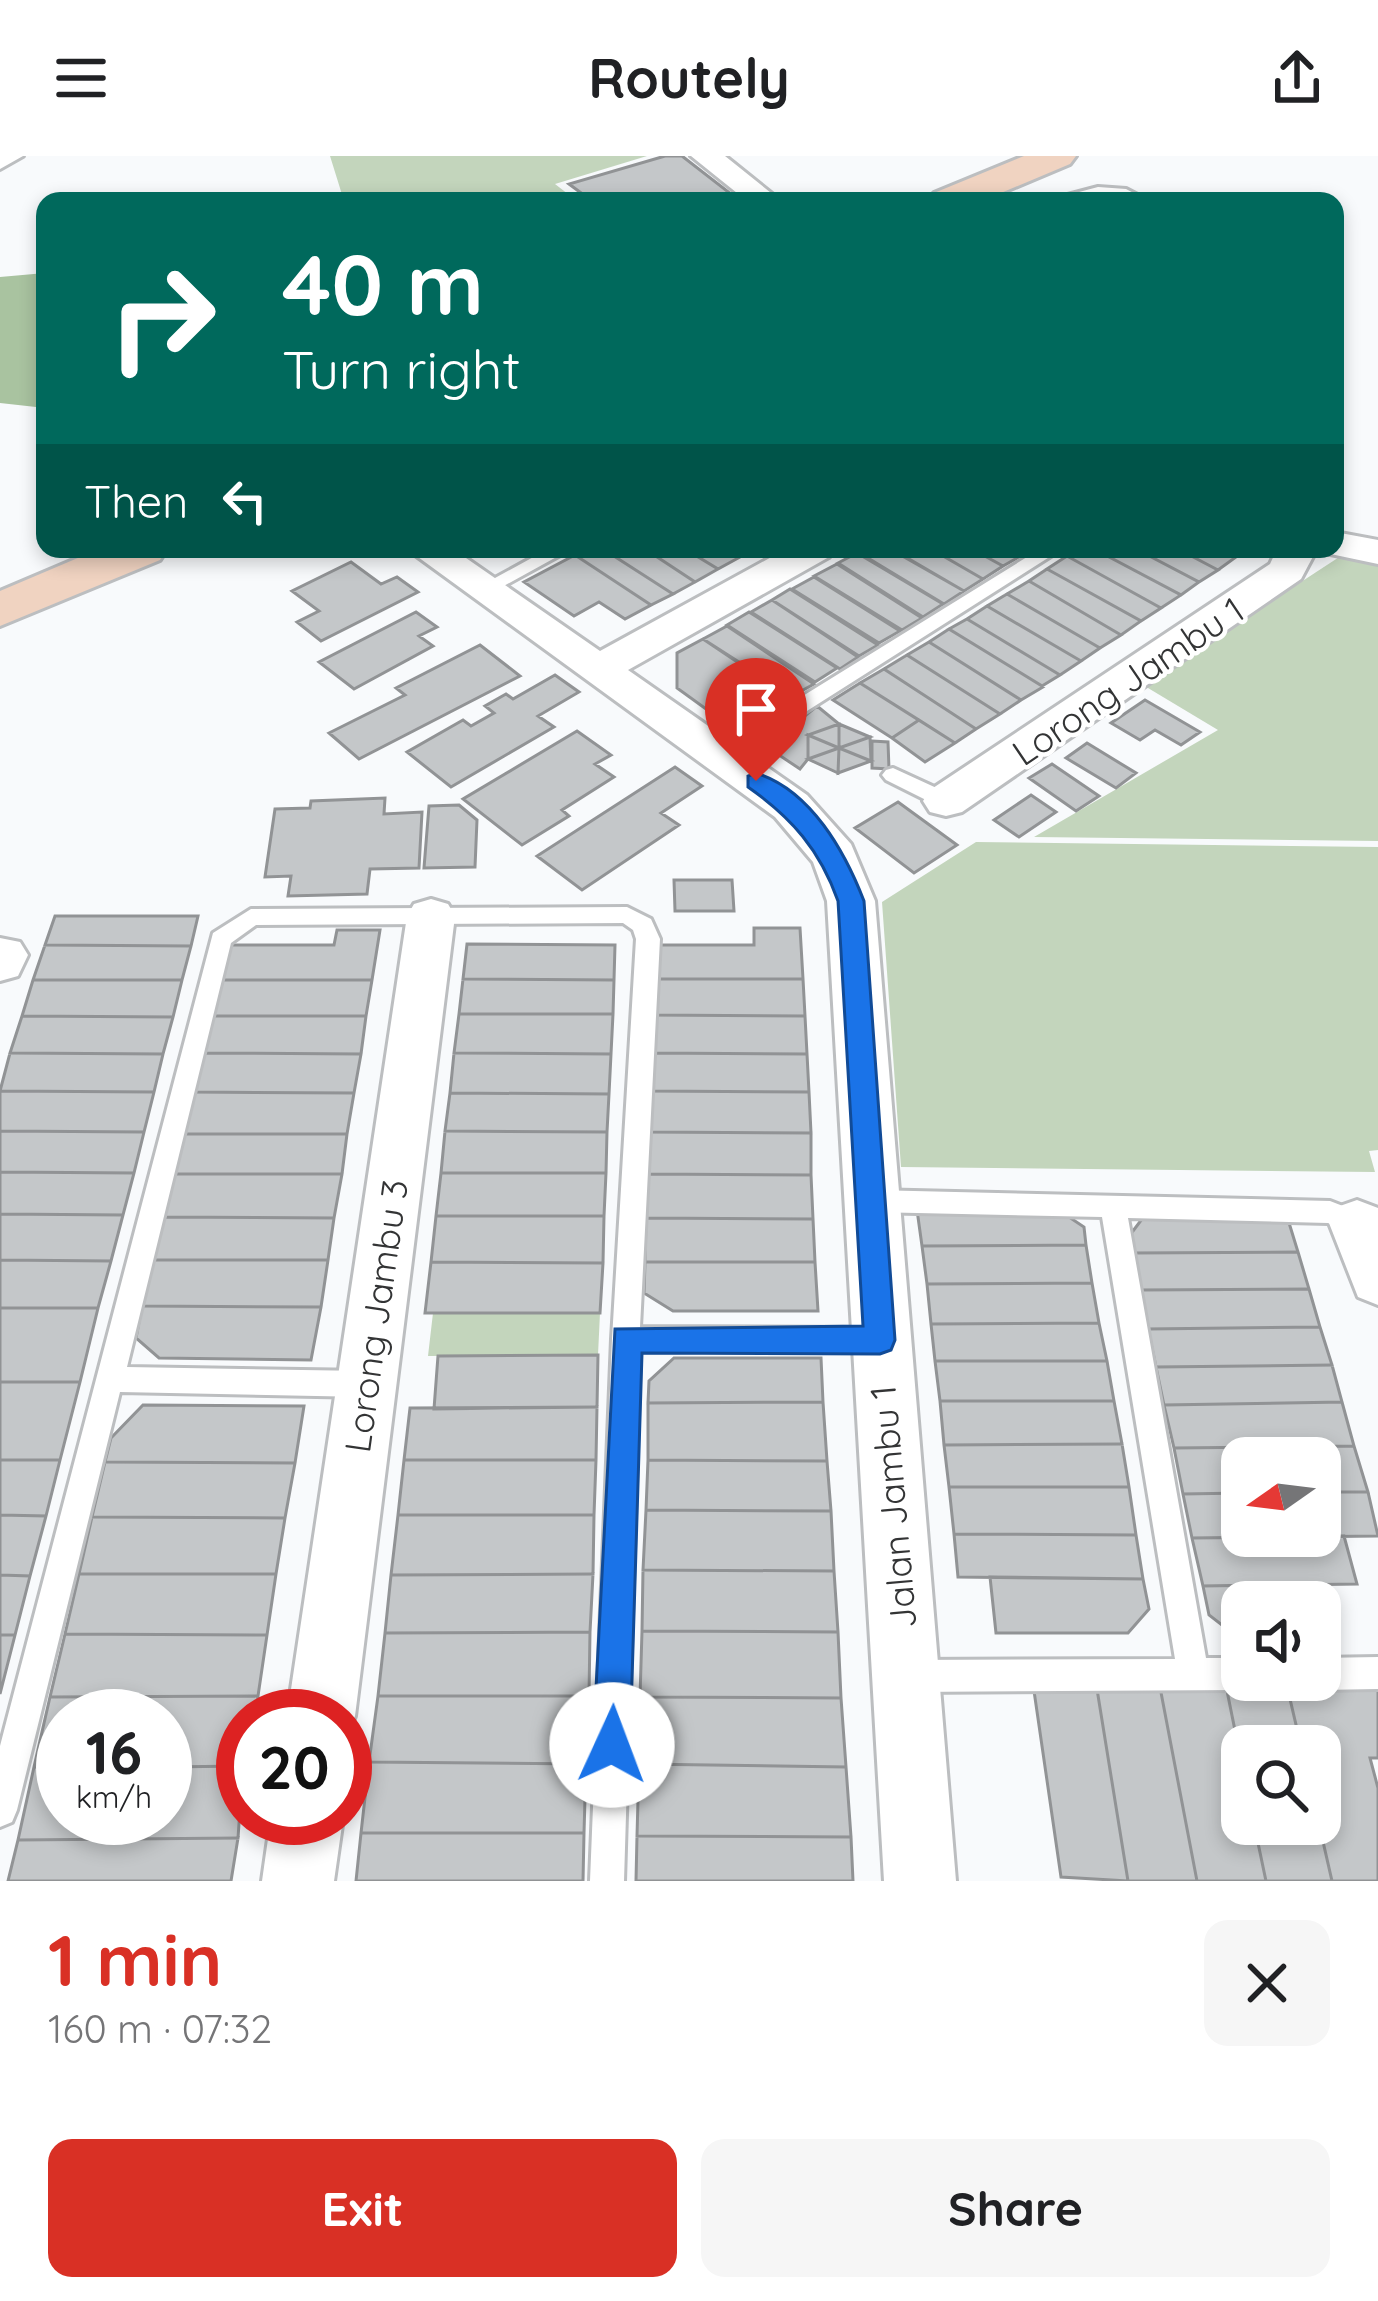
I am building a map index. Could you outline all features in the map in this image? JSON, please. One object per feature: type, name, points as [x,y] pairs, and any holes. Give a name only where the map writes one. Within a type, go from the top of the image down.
[{"type":"main road","points":[[971,192],[1057,156]]},
{"type":"main road","points":[[0,610],[121,558]]},
{"type":"street","points":[[0,160],[8,156]]},
{"type":"street","points":[[706,156],[754,192]]},
{"type":"street","points":[[1344,546],[1378,552]]},
{"type":"street","name":"Jalan Jambu 1","points":[[440,558],[791,806],[834,856],[851,901],[920,1881]]},
{"type":"street","points":[[597,670],[799,558]]},
{"type":"street","name":"Lorong Jambu 1","points":[[946,802],[1287,571],[1293,558]]},
{"type":"street","name":"Lorong Jambu 3","points":[[325,1689],[431,916]]},
{"type":"street","points":[[1357,1223],[1378,1280]]},
{"type":"street","points":[[298,1881],[303,1845]]},
{"type":"lane","points":[[484,589],[544,558]]},
{"type":"lane","points":[[721,757],[1039,558]]},
{"type":"lane","points":[[893,775],[946,802]]},
{"type":"lane","points":[[0,1810],[221,939],[251,917],[627,915],[643,925],[648,939],[626,1339],[607,1881]]},
{"type":"lane","points":[[872,1201],[1330,1212],[1357,1223]]},
{"type":"lane","points":[[1113,1206],[1193,1674]]},
{"type":"lane","points":[[626,1339],[880,1340]]},
{"type":"lane","points":[[110,1379],[366,1384]]},
{"type":"lane","points":[[1341,1674],[1378,1673]]},
{"type":"lane","points":[[907,1676],[1221,1674]]},
{"type":"green space","points":[[330,156],[647,156],[555,184],[565,192],[341,192]]},
{"type":"green space","points":[[36,274],[36,407],[0,403],[0,277]]},
{"type":"green space","points":[[1353,548],[1378,566],[1378,841],[1034,837],[1218,730],[1143,685]]},
{"type":"green space","points":[[976,842],[1378,847],[1378,1150],[1369,1151],[1375,1172],[901,1167],[882,902]]},
{"type":"green space","points":[[433,1313],[600,1313],[598,1355],[428,1356]]},
{"type":"building","points":[[665,156],[682,156],[728,192],[580,192],[569,184]]},
{"type":"building","points":[[569,558],[580,558],[651,605],[625,619],[599,602],[574,616],[524,582]]},
{"type":"building","points":[[580,558],[617,558],[673,594],[651,605]]},
{"type":"building","points":[[617,558],[659,558],[695,582],[673,594]]},
{"type":"building","points":[[659,558],[700,558],[718,569],[695,582]]},
{"type":"building","points":[[700,558],[738,558],[718,569]]},
{"type":"building","points":[[865,558],[943,604],[923,617],[838,563]]},
{"type":"building","points":[[868,558],[906,558],[964,591],[944,604]]},
{"type":"building","points":[[907,558],[947,558],[983,579],[964,591]]},
{"type":"building","points":[[947,558],[988,558],[1003,566],[983,579]]},
{"type":"building","points":[[988,558],[1017,558],[1003,566]]},
{"type":"building","points":[[1071,558],[1111,558],[1181,595],[1161,608]]},
{"type":"building","points":[[1071,558],[1161,608],[1141,621],[1047,569]]},
{"type":"building","points":[[1111,558],[1153,558],[1199,582],[1181,595]]},
{"type":"building","points":[[1153,558],[1195,558],[1218,570],[1199,582]]},
{"type":"building","points":[[1195,558],[1235,558],[1218,570]]},
{"type":"building","points":[[351,562],[381,584],[397,577],[418,592],[321,641],[297,622],[319,611],[292,591]]},
{"type":"building","points":[[837,564],[922,618],[902,630],[814,576]]},
{"type":"building","points":[[1047,569],[1141,621],[1121,635],[1029,581]]},
{"type":"building","points":[[814,577],[900,631],[879,643],[792,589]]},
{"type":"building","points":[[1029,581],[1121,635],[1100,648],[1007,594]]},
{"type":"building","points":[[790,589],[878,645],[859,656],[772,600]]},
{"type":"building","points":[[1007,594],[1100,648],[1081,661],[987,606]]},
{"type":"building","points":[[772,600],[858,657],[840,669],[751,612]]},
{"type":"building","points":[[987,606],[1081,661],[1060,675],[967,619]]},
{"type":"building","points":[[416,612],[437,627],[419,636],[433,646],[354,689],[319,662]]},
{"type":"building","points":[[749,612],[837,668],[815,682],[727,625]]},
{"type":"building","points":[[967,619],[1060,675],[1042,686],[949,629]]},
{"type":"building","points":[[727,626],[814,684],[792,696],[703,639]]},
{"type":"building","points":[[949,629],[1043,687],[1021,700],[929,642]]},
{"type":"building","points":[[703,639],[791,698],[735,730],[677,688],[677,653]]},
{"type":"building","points":[[929,642],[1021,700],[1000,714],[907,655]]},
{"type":"building","points":[[480,645],[520,676],[359,759],[329,733],[405,695],[396,688]]},
{"type":"building","points":[[907,655],[1000,714],[976,729],[884,669]]},
{"type":"building","points":[[884,669],[976,729],[955,743],[860,683]]},
{"type":"building","points":[[555,675],[579,692],[538,716],[554,727],[451,787],[407,752],[463,720],[471,726],[494,713],[485,706],[506,694],[513,699]]},
{"type":"building","points":[[860,683],[919,720],[892,738],[833,700]]},
{"type":"building","points":[[1145,700],[1200,732],[1181,745],[1155,730],[1140,740],[1111,723]]},
{"type":"building","points":[[817,706],[839,724],[808,735],[808,759],[800,769],[767,747]]},
{"type":"building","points":[[919,720],[955,743],[925,762],[892,738]]},
{"type":"building","points":[[839,724],[870,737],[839,748]]},
{"type":"building","points":[[839,724],[870,737],[871,761],[838,773],[808,759],[808,735]]},
{"type":"building","points":[[839,724],[839,748],[808,735]]},
{"type":"building","points":[[577,731],[611,755],[595,764],[614,777],[562,810],[569,816],[522,845],[463,799]]},
{"type":"building","points":[[808,735],[839,748],[808,759]]},
{"type":"building","points":[[870,737],[871,761],[839,748]]},
{"type":"building","points":[[872,741],[888,742],[889,769],[872,768]]},
{"type":"building","points":[[1087,743],[1136,773],[1116,788],[1066,758]]},
{"type":"building","points":[[839,748],[838,773],[808,759]]},
{"type":"building","points":[[839,748],[871,761],[838,773]]},
{"type":"building","points":[[1052,764],[1099,796],[1076,811],[1029,778]]},
{"type":"building","points":[[675,767],[702,786],[661,813],[679,825],[582,890],[537,856]]},
{"type":"building","points":[[1031,795],[1056,812],[1019,837],[994,820]]},
{"type":"building","points":[[385,798],[384,814],[422,812],[419,868],[370,869],[367,894],[288,896],[291,876],[265,877],[275,809],[310,808],[311,801]]},
{"type":"building","points":[[898,802],[957,845],[914,873],[855,828]]},
{"type":"building","points":[[459,805],[477,820],[475,867],[424,868],[429,806]]},
{"type":"building","points":[[674,880],[732,880],[734,911],[675,911]]},
{"type":"building","points":[[55,916],[198,916],[191,946],[45,945]]},
{"type":"building","points":[[754,928],[800,928],[803,979],[650,979],[650,945],[754,945]]},
{"type":"building","points":[[337,930],[380,930],[372,980],[218,980],[227,945],[334,945]]},
{"type":"building","points":[[467,944],[615,945],[614,980],[463,979]]},
{"type":"building","points":[[45,945],[191,946],[182,980],[33,980]]},
{"type":"building","points":[[463,979],[614,980],[613,1014],[459,1014]]},
{"type":"building","points":[[650,979],[803,979],[805,1016],[649,1015]]},
{"type":"building","points":[[33,980],[182,980],[173,1017],[22,1016]]},
{"type":"building","points":[[218,980],[372,980],[366,1016],[210,1016]]},
{"type":"building","points":[[459,1014],[613,1014],[611,1054],[454,1053]]},
{"type":"building","points":[[649,1015],[805,1016],[807,1054],[649,1053]]},
{"type":"building","points":[[22,1016],[173,1017],[163,1054],[10,1053]]},
{"type":"building","points":[[210,1016],[366,1016],[361,1054],[202,1053]]},
{"type":"building","points":[[10,1053],[163,1054],[154,1092],[0,1091]]},
{"type":"building","points":[[202,1053],[361,1054],[354,1093],[192,1092]]},
{"type":"building","points":[[454,1053],[611,1054],[609,1094],[450,1093]]},
{"type":"building","points":[[649,1053],[807,1054],[809,1092],[648,1091]]},
{"type":"building","points":[[0,1091],[154,1092],[144,1132],[0,1131]]},
{"type":"building","points":[[648,1091],[809,1092],[811,1133],[647,1132]]},
{"type":"building","points":[[192,1092],[354,1093],[347,1134],[182,1134]]},
{"type":"building","points":[[450,1093],[609,1094],[607,1132],[445,1131]]},
{"type":"building","points":[[0,1131],[144,1132],[134,1173],[0,1172]]},
{"type":"building","points":[[445,1131],[607,1132],[606,1173],[441,1173]]},
{"type":"building","points":[[647,1132],[811,1133],[811,1175],[647,1174]]},
{"type":"building","points":[[182,1134],[347,1134],[342,1174],[173,1174]]},
{"type":"building","points":[[0,1172],[134,1173],[123,1215],[0,1214]]},
{"type":"building","points":[[441,1173],[606,1173],[604,1216],[436,1216]]},
{"type":"building","points":[[173,1174],[342,1174],[334,1218],[163,1217]]},
{"type":"building","points":[[647,1174],[811,1175],[813,1219],[646,1218]]},
{"type":"building","points":[[1057,1209],[1084,1227],[1086,1245],[922,1246],[917,1210]]},
{"type":"building","points":[[1286,1213],[1298,1252],[1133,1253],[1130,1235],[1145,1215]]},
{"type":"building","points":[[0,1214],[123,1215],[111,1261],[0,1260]]},
{"type":"building","points":[[436,1216],[604,1216],[603,1263],[431,1262]]},
{"type":"building","points":[[163,1217],[334,1218],[328,1260],[153,1260]]},
{"type":"building","points":[[646,1218],[813,1219],[815,1262],[645,1262]]},
{"type":"building","points":[[1086,1245],[1092,1283],[927,1284],[922,1246]]},
{"type":"building","points":[[1298,1252],[1309,1289],[1140,1290],[1133,1253]]},
{"type":"building","points":[[0,1260],[111,1261],[98,1308],[0,1308]]},
{"type":"building","points":[[153,1260],[328,1260],[321,1307],[142,1306]]},
{"type":"building","points":[[431,1262],[603,1263],[600,1313],[425,1313]]},
{"type":"building","points":[[645,1262],[815,1262],[818,1311],[673,1311],[644,1293]]},
{"type":"building","points":[[1092,1283],[1099,1323],[931,1324],[927,1284]]},
{"type":"building","points":[[1309,1289],[1320,1327],[1148,1329],[1140,1290]]},
{"type":"building","points":[[142,1306],[321,1307],[311,1360],[159,1358],[136,1338]]},
{"type":"building","points":[[0,1308],[98,1308],[80,1382],[0,1382]]},
{"type":"building","points":[[1099,1323],[1107,1361],[935,1361],[931,1324]]},
{"type":"building","points":[[1320,1327],[1332,1365],[1156,1367],[1148,1329]]},
{"type":"building","points":[[598,1355],[597,1407],[434,1409],[438,1356]]},
{"type":"building","points":[[674,1358],[821,1358],[823,1402],[648,1403],[649,1381]]},
{"type":"building","points":[[935,1361],[1107,1361],[1114,1401],[940,1401]]},
{"type":"building","points":[[1332,1365],[1342,1402],[1164,1405],[1156,1367]]},
{"type":"building","points":[[0,1382],[80,1382],[60,1460],[0,1460]]},
{"type":"building","points":[[940,1401],[1114,1401],[1122,1444],[944,1445]]},
{"type":"building","points":[[823,1402],[827,1461],[648,1460],[648,1403]]},
{"type":"building","points":[[1342,1402],[1354,1446],[1341,1446],[1341,1437],[1221,1437],[1221,1447],[1174,1448],[1164,1405]]},
{"type":"building","points":[[143,1405],[304,1406],[295,1463],[105,1462],[111,1438]]},
{"type":"building","points":[[597,1407],[596,1460],[404,1460],[410,1408]]},
{"type":"building","points":[[1122,1444],[1129,1487],[949,1487],[944,1445]]},
{"type":"building","points":[[1341,1446],[1354,1446],[1368,1492],[1341,1492]]},
{"type":"building","points":[[1221,1447],[1221,1493],[1183,1494],[1174,1448]]},
{"type":"building","points":[[0,1460],[60,1460],[46,1516],[0,1515]]},
{"type":"building","points":[[404,1460],[596,1460],[594,1515],[398,1515]]},
{"type":"building","points":[[648,1460],[827,1461],[831,1511],[646,1510]]},
{"type":"building","points":[[105,1462],[295,1463],[285,1518],[92,1517]]},
{"type":"building","points":[[949,1487],[1129,1487],[1136,1535],[954,1534]]},
{"type":"building","points":[[1341,1492],[1368,1492],[1378,1536],[1341,1536]]},
{"type":"building","points":[[1221,1493],[1221,1538],[1192,1538],[1183,1494]]},
{"type":"building","points":[[646,1510],[831,1511],[834,1571],[643,1570]]},
{"type":"building","points":[[0,1515],[46,1516],[30,1576],[0,1575]]},
{"type":"building","points":[[398,1515],[594,1515],[593,1574],[391,1575]]},
{"type":"building","points":[[92,1517],[285,1518],[276,1574],[79,1574]]},
{"type":"building","points":[[954,1534],[1136,1535],[1143,1579],[958,1577]]},
{"type":"building","points":[[1341,1536],[1357,1584],[1221,1581],[1221,1586],[1203,1586],[1192,1538],[1221,1538],[1221,1557],[1341,1557]]},
{"type":"building","points":[[643,1570],[834,1571],[838,1632],[642,1631]]},
{"type":"building","points":[[79,1574],[276,1574],[267,1635],[65,1634]]},
{"type":"building","points":[[593,1574],[590,1632],[385,1633],[391,1575]]},
{"type":"building","points":[[0,1575],[30,1576],[15,1635],[0,1635]]},
{"type":"building","points":[[990,1577],[1143,1579],[1149,1609],[1128,1633],[996,1633]]},
{"type":"building","points":[[1203,1586],[1221,1586],[1221,1624],[1209,1615]]},
{"type":"building","points":[[642,1631],[838,1632],[841,1698],[640,1697]]},
{"type":"building","points":[[590,1632],[589,1696],[378,1696],[385,1633]]},
{"type":"building","points":[[65,1634],[267,1635],[259,1689],[216,1689],[216,1696],[192,1696],[192,1689],[52,1689]]},
{"type":"building","points":[[0,1635],[15,1635],[0,1694]]},
{"type":"building","points":[[1221,1681],[1221,1701],[1229,1701],[1234,1725],[1221,1725],[1221,1845],[1258,1845],[1266,1881],[1197,1881],[1159,1682]]},
{"type":"building","points":[[1159,1682],[1197,1881],[1128,1881],[1096,1683]]},
{"type":"building","points":[[1341,1682],[1378,1682],[1378,1758],[1370,1758],[1378,1788],[1378,1881],[1332,1881],[1324,1845],[1341,1845],[1341,1725],[1296,1725],[1290,1701],[1341,1701]]},
{"type":"building","points":[[1096,1683],[1128,1881],[1061,1877],[1033,1684]]},
{"type":"building","points":[[192,1696],[216,1696],[216,1766],[192,1767]]},
{"type":"building","points":[[378,1696],[589,1696],[586,1764],[372,1762]]},
{"type":"building","points":[[640,1697],[841,1698],[846,1767],[639,1764]]},
{"type":"building","points":[[1229,1701],[1290,1701],[1296,1725],[1234,1725]]},
{"type":"building","points":[[372,1762],[586,1764],[584,1833],[372,1833]]},
{"type":"building","points":[[639,1764],[846,1767],[851,1837],[637,1836]]},
{"type":"building","points":[[216,1766],[216,1838],[192,1838],[192,1767]]},
{"type":"building","points":[[34,1767],[36,1840],[18,1840]]},
{"type":"building","points":[[372,1833],[584,1833],[583,1881],[356,1881],[360,1845],[372,1845]]},
{"type":"building","points":[[637,1836],[851,1837],[853,1881],[636,1881]]},
{"type":"building","points":[[192,1838],[216,1838],[216,1845],[237,1845],[231,1881],[8,1881],[18,1840],[36,1840],[36,1845],[192,1845]]},
{"type":"building","points":[[1258,1845],[1324,1845],[1332,1881],[1266,1881]]},
{"type":"route","points":[[612,1745],[626,1339],[880,1340],[851,901],[834,856],[791,806],[756,781]]}]
